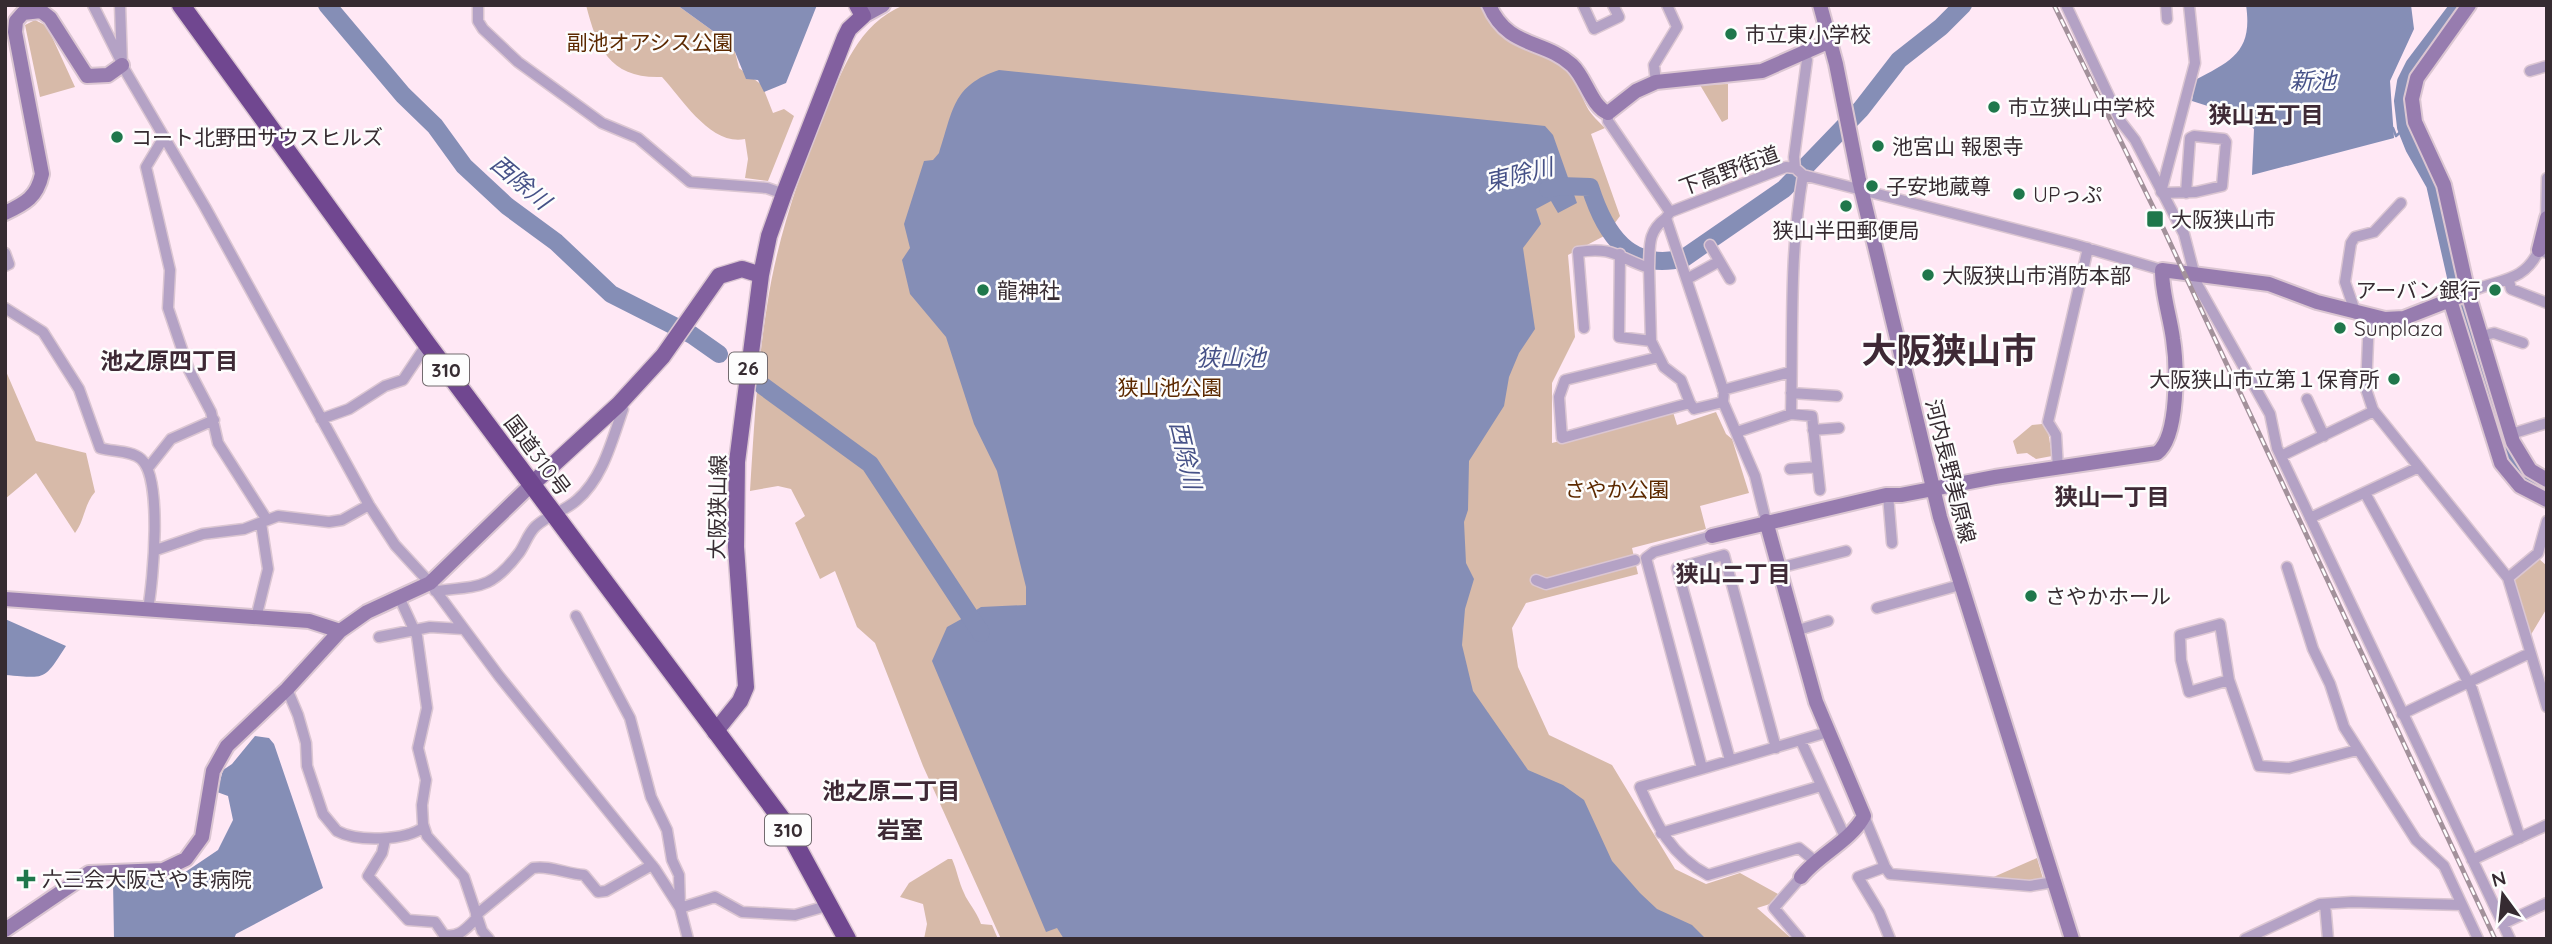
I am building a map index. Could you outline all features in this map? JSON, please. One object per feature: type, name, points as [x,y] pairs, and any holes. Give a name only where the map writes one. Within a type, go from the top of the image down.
[{"type":"highway","name":"国道310号","points":[[181,5],[531,485],[783,821],[847,939]]},
{"type":"main road","name":"大阪狭山線","points":[[715,732],[740,701],[746,687],[736,547],[737,462],[761,275],[769,236],[784,194],[849,29],[860,10]]},
{"type":"main road","points":[[531,485],[619,404],[674,341],[719,276],[743,269],[761,275]]},
{"type":"street","points":[[93,5],[122,65],[369,505],[395,545],[433,587],[463,629],[652,865],[680,908]]},
{"type":"street","points":[[120,5],[122,65]]},
{"type":"street","points":[[478,5],[478,21],[483,29],[518,62],[602,123],[638,138],[690,182],[767,188],[784,194]]},
{"type":"street","points":[[860,10],[883,5]]},
{"type":"street","points":[[1489,5],[1493,15],[1511,35],[1571,63],[1582,76],[1600,108],[1608,113],[1636,91],[1656,82],[1762,71],[1830,41]]},
{"type":"street","points":[[1583,5],[1594,29],[1619,17],[1613,5]]},
{"type":"street","points":[[1656,82],[1654,65],[1677,27],[1667,5]]},
{"type":"street","name":"河内長野美原線","points":[[1820,5],[1932,487],[1960,585],[2072,939]]},
{"type":"street","points":[[2066,5],[2121,122],[2135,140],[2184,234],[2199,288],[2270,414],[2281,456],[2510,939]]},
{"type":"street","points":[[2166,5],[2167,19]]},
{"type":"street","points":[[2161,193],[2195,64],[2189,5]]},
{"type":"street","points":[[2469,5],[2420,73],[2412,99],[2420,139],[2447,194],[2458,297],[2501,463],[2520,486],[2547,500]]},
{"type":"street","points":[[5,213],[30,201],[39,187],[42,174],[15,32],[16,21],[23,13],[41,11],[50,18],[86,76],[108,75],[122,65]]},
{"type":"street","points":[[1791,414],[1794,233],[1807,60],[1803,54]]},
{"type":"street","points":[[2530,71],[2547,66]]},
{"type":"street","name":"下高野街道","points":[[1608,113],[1608,121],[1668,215],[1786,167],[1800,172]]},
{"type":"street","points":[[2161,193],[2186,192],[2222,186],[2226,142],[2224,139],[2194,136],[2190,138],[2186,192]]},
{"type":"street","points":[[164,137],[146,167],[170,270],[168,309],[189,370],[214,420],[222,451],[264,521],[268,569],[256,618]]},
{"type":"street","points":[[1800,172],[2162,270],[2197,274],[2210,279],[2269,284],[2362,316],[2404,318],[2482,285],[2509,281],[2529,266],[2543,251],[2547,178]]},
{"type":"street","points":[[2401,203],[2374,232],[2356,237],[2351,243],[2346,282],[2362,316],[2366,389],[2374,411],[2508,578],[2547,707]]},
{"type":"street","points":[[1790,372],[1723,396],[1694,409],[1681,380],[1664,367],[1651,341],[1650,263],[1654,227],[1668,215],[1699,326],[1723,396],[1755,476],[1796,631],[1828,733],[1885,867],[1890,874],[1946,880],[2030,886],[2054,882]]},
{"type":"street","points":[[1710,245],[1730,279]]},
{"type":"street","points":[[2059,469],[2056,435],[2048,422],[2088,248]]},
{"type":"street","points":[[1584,328],[1578,251],[1597,249],[1620,254],[1632,262],[1650,263]]},
{"type":"street","points":[[5,253],[9,264],[5,265]]},
{"type":"street","points":[[1620,254],[1619,337],[1651,341]]},
{"type":"street","points":[[1687,279],[1718,262]]},
{"type":"street","points":[[1702,768],[1646,558],[1654,552],[1766,521],[1888,495],[2149,456],[2167,444],[2171,425],[2175,358],[2169,313],[2162,293],[2162,270]]},
{"type":"street","points":[[2509,281],[2511,289],[2547,303]]},
{"type":"street","points":[[2458,297],[2481,336],[2511,434],[2523,463],[2547,480]]},
{"type":"street","points":[[5,308],[43,332],[79,389],[100,448],[136,455],[148,468],[156,550],[148,609]]},
{"type":"street","points":[[2481,336],[2494,333],[2523,343]]},
{"type":"street","points":[[321,419],[349,409],[385,386],[403,380],[427,344]]},
{"type":"street","points":[[1659,357],[1565,380],[1559,397],[1562,438],[1690,403]]},
{"type":"street","points":[[1791,393],[1837,396]]},
{"type":"street","points":[[2306,399],[2324,436]]},
{"type":"street","points":[[5,930],[89,873],[153,871],[186,859],[202,837],[218,758],[340,631],[367,612],[399,597],[433,587],[482,586],[496,580],[522,550],[537,525],[555,516],[587,490],[597,474],[623,409],[619,404]]},
{"type":"street","points":[[2281,456],[2374,411]]},
{"type":"street","points":[[1737,432],[1791,414],[1812,416],[1820,490]]},
{"type":"street","points":[[148,468],[171,439],[214,420]]},
{"type":"street","points":[[2511,434],[2547,423]]},
{"type":"street","points":[[1813,430],[1839,428]]},
{"type":"street","points":[[1790,469],[1817,467]]},
{"type":"street","points":[[2310,518],[2419,467]]},
{"type":"street","points":[[433,587],[531,485]]},
{"type":"street","points":[[2365,493],[2469,682],[2520,838]]},
{"type":"street","points":[[1888,495],[1892,543]]},
{"type":"street","points":[[156,550],[203,534],[244,529],[278,516],[329,522],[342,520],[369,505]]},
{"type":"street","points":[[2508,578],[2538,553],[2547,521]]},
{"type":"street","points":[[1779,568],[1846,551]]},
{"type":"street","points":[[1730,760],[1678,568],[1724,555],[1776,748]]},
{"type":"street","points":[[1536,580],[1546,584],[1635,560]]},
{"type":"street","points":[[2287,567],[2313,649],[2330,684],[2344,727],[2417,840],[2444,866],[2477,939]]},
{"type":"street","points":[[1877,608],[1960,585]]},
{"type":"street","points":[[399,597],[415,630],[422,656],[427,708],[418,748],[426,780],[422,804],[424,827],[427,836],[464,877],[476,917],[489,939]]},
{"type":"street","points":[[5,599],[309,621],[340,631]]},
{"type":"street","points":[[576,616],[630,718],[651,797],[667,830],[672,860],[679,875],[680,908],[688,939]]},
{"type":"street","points":[[1796,631],[1829,621]]},
{"type":"street","points":[[2229,680],[2189,692],[2181,660],[2180,635],[2220,624],[2229,680],[2259,766],[2290,768],[2357,750]]},
{"type":"street","points":[[379,637],[446,626],[463,629]]},
{"type":"street","points":[[2402,714],[2530,653]]},
{"type":"street","points":[[286,689],[306,743],[307,766],[323,814],[343,834],[385,840],[408,836],[424,827]]},
{"type":"street","points":[[1815,861],[1799,848],[1708,874],[1674,851],[1661,833],[1640,787],[1828,733]]},
{"type":"street","points":[[1801,741],[1844,837]]},
{"type":"street","points":[[1661,833],[1821,786]]},
{"type":"street","points":[[1800,939],[1774,908],[1815,861],[1859,825],[1864,816]]},
{"type":"street","points":[[2472,860],[2547,825]]},
{"type":"street","points":[[385,840],[382,853],[368,876],[408,920],[435,922],[444,935],[452,936],[461,934],[476,917],[533,868],[542,866],[566,874],[584,875],[598,892],[606,891],[652,865]]},
{"type":"street","points":[[1885,867],[1858,877],[1879,912],[1890,939]]},
{"type":"street","points":[[680,908],[715,897],[741,912],[782,915],[795,915],[830,905]]},
{"type":"street","points":[[2245,939],[2264,934],[2325,904],[2462,905]]},
{"type":"street","points":[[2325,904],[2328,939]]},
{"type":"street","points":[[2502,924],[2547,904]]},
{"type":"green space","name":"副池オアシス公園","points":[[586,5],[677,5],[724,39],[735,52],[739,68],[762,85],[773,113],[784,109],[794,116],[768,181],[745,178],[748,159],[745,139],[721,136],[709,129],[662,77],[630,73],[618,67],[601,48]]},
{"type":"green space","name":"狭山池","points":[[904,5],[1480,5],[1496,29],[1518,44],[1554,61],[1570,73],[1589,110],[1605,128],[1591,134],[1620,216],[1606,235],[1568,255],[1575,337],[1552,383],[1552,443],[1673,412],[1677,425],[1716,412],[1726,434],[1732,439],[1749,493],[1700,506],[1706,529],[1632,548],[1638,574],[1526,603],[1512,628],[1518,667],[1549,735],[1612,765],[1675,869],[1706,884],[1740,873],[1778,894],[1770,904],[1757,908],[1792,939],[1001,939],[923,766],[875,643],[857,627],[835,571],[820,579],[795,523],[805,516],[791,489],[778,486],[750,491],[764,329],[771,281],[790,208],[825,112],[854,50],[874,24]]},
{"type":"green space","points":[[35,20],[47,26],[75,87],[40,97],[25,25]]},
{"type":"green space","points":[[1728,84],[1728,119],[1722,122],[1700,85]]},
{"type":"green space","points":[[5,369],[36,441],[86,453],[95,492],[75,533],[36,473],[5,499]]},
{"type":"green space","points":[[2042,424],[2048,431],[2052,456],[2036,459],[2027,453],[2017,454],[2013,441],[2032,425]]},
{"type":"green space","points":[[2538,558],[2547,566],[2547,608],[2529,638],[2512,579]]},
{"type":"green space","points":[[2037,858],[2044,882],[1989,879]]},
{"type":"green space","points":[[952,859],[962,889],[981,924],[992,925],[998,939],[924,939],[927,924],[923,904],[900,897],[909,883]]},
{"type":"water","points":[[677,5],[817,5],[786,83],[764,92],[758,80],[746,79],[735,52],[724,39]]},
{"type":"water","name":"新池","points":[[2246,5],[2411,5],[2414,29],[2390,81],[2394,138],[2252,175],[2254,129],[2239,116],[2192,101],[2195,80],[2220,67],[2237,53],[2243,44],[2247,21]]},
{"type":"water","name":"狭山池","points":[[999,70],[1545,126],[1553,135],[1577,203],[1558,213],[1551,201],[1536,209],[1541,224],[1523,248],[1535,329],[1519,353],[1509,377],[1504,406],[1469,461],[1468,510],[1464,522],[1466,563],[1474,579],[1465,609],[1462,645],[1473,691],[1528,770],[1563,785],[1584,800],[1612,861],[1640,893],[1657,909],[1692,925],[1706,939],[1064,939],[1057,928],[1046,932],[932,661],[947,627],[981,607],[1026,605],[1026,587],[997,471],[974,424],[946,337],[910,294],[902,260],[910,248],[904,224],[924,161],[933,160],[939,153],[952,112],[963,92],[972,83]]},
{"type":"water","points":[[5,619],[66,646],[47,672],[36,677],[5,675]]},
{"type":"water","points":[[255,736],[269,738],[274,744],[323,888],[236,934],[234,939],[114,939],[113,880],[164,880],[178,877],[218,850],[233,820],[228,796],[217,792],[223,770],[232,764]]},
{"type":"waterway","name":"西除川","points":[[327,5],[403,95],[435,126],[464,166],[507,206],[556,242],[611,294],[692,335],[719,354]]},
{"type":"waterway","name":"東除川","points":[[1548,189],[1560,186],[1590,187],[1603,220],[1622,245],[1634,254],[1648,259],[1665,261],[1684,258],[1784,189],[1861,109],[1899,60],[1941,27],[1963,5]]},
{"type":"waterway","points":[[2460,5],[2414,66],[2406,82],[2403,101],[2406,127],[2435,184],[2466,321],[2509,458],[2520,474],[2547,490]]},
{"type":"waterway","points":[[2393,128],[2396,136],[2406,127]]},
{"type":"waterway","name":"西除川","points":[[763,386],[870,464],[981,633]]},
{"type":"railway","points":[[2054,5],[2158,217],[2495,939]]},
{"type":"place","name":"市立東小学校","points":[[1731,34]]},
{"type":"place","name":"市立狭山中学校","points":[[1994,107]]},
{"type":"place","name":"コート北野田サウスヒルズ","points":[[117,137]]},
{"type":"place","name":"池宮山 報恩寺","points":[[1878,146]]},
{"type":"place","name":"子安地蔵尊","points":[[1872,186]]},
{"type":"place","name":"UPっぷ","points":[[2019,194]]},
{"type":"place","name":"狭山半田郵便局","points":[[1846,206]]},
{"type":"place","name":"大阪狭山市","points":[[2155,219]]},
{"type":"place","name":"大阪狭山市消防本部","points":[[1928,275]]},
{"type":"place","name":"龍神社","points":[[983,290]]},
{"type":"place","name":"アーバン銀行","points":[[2495,290]]},
{"type":"place","name":"Sunplaza","points":[[2340,328]]},
{"type":"place","name":"大阪狭山市立第１保育所","points":[[2394,379]]},
{"type":"place","name":"さやかホール","points":[[2031,596]]},
{"type":"place","name":"六三会大阪さやま病院","points":[[26,879]]},
{"type":"district","name":"狭山五丁目","points":[[2266,114]]},
{"type":"district","name":"大阪狭山市","points":[[1949,350]]},
{"type":"district","name":"池之原四丁目","points":[[169,360]]},
{"type":"district","name":"狭山一丁目","points":[[2112,496]]},
{"type":"district","name":"狭山二丁目","points":[[1733,573]]},
{"type":"district","name":"池之原二丁目","points":[[891,790]]},
{"type":"district","name":"岩室","points":[[900,829]]},
{"type":"park label","name":"狭山池公園","points":[[1170,387]]},
{"type":"park label","name":"さやか公園","points":[[1617,489]]}]
